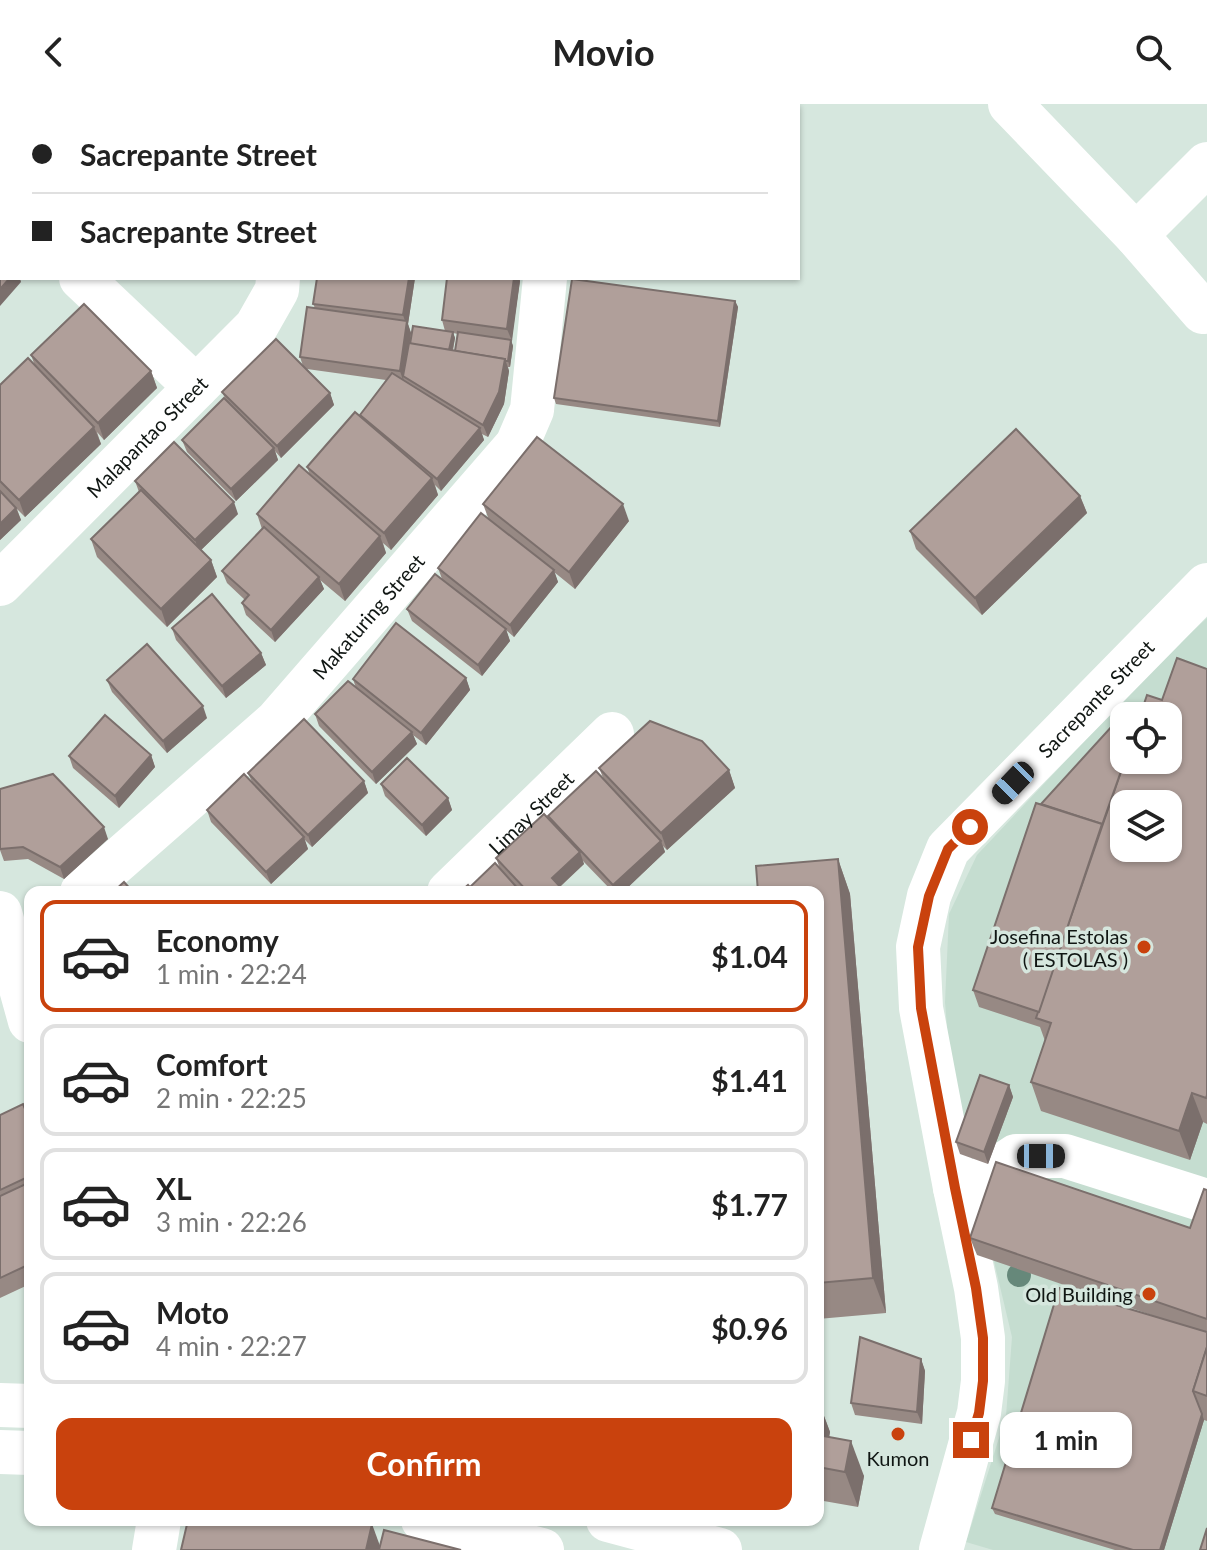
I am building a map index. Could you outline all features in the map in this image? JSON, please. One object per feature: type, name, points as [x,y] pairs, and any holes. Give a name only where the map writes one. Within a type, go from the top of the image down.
[{"type":"street","points":[[1010,104],[1136,235],[1203,312],[1207,308]]},
{"type":"street","points":[[1136,235],[1207,164]]},
{"type":"street","points":[[83,280],[196,387]]},
{"type":"street","name":"Malapantao Street","points":[[0,584],[256,327],[277,290],[278,280]]},
{"type":"street","name":"Makaturing Street","points":[[89,886],[277,721],[517,445],[532,410],[545,280]]},
{"type":"street","name":"Sacrepante Street","points":[[941,1550],[979,1413],[983,1338],[921,1008],[918,947],[929,896],[948,849],[1207,585]]},
{"type":"street","name":"Limay Street","points":[[455,886],[612,734]]},
{"type":"street","points":[[14,935],[24,989]]},
{"type":"street","points":[[955,1188],[974,1184],[1016,1156],[1065,1156],[1207,1201]]},
{"type":"street","points":[[0,1405],[24,1406]]},
{"type":"street","points":[[0,1452],[24,1453]]},
{"type":"street","points":[[154,1550],[158,1526]]},
{"type":"street","points":[[447,1526],[542,1550]]},
{"type":"street","points":[[630,1526],[720,1550]]},
{"type":"shaded area","points":[[1207,618],[1207,1550],[993,1550],[966,1542],[1006,1416],[1012,1337],[987,1232],[957,1153],[945,1002],[949,914],[977,855],[1110,714],[1110,774],[1182,774],[1182,702],[1121,702]]},
{"type":"building","points":[[317,280],[409,280],[403,315],[313,304]]},
{"type":"building","points":[[447,280],[514,280],[507,329],[442,320]]},
{"type":"building","points":[[572,280],[735,301],[718,421],[554,398]]},
{"type":"building","points":[[84,304],[151,371],[98,423],[31,355]]},
{"type":"building","points":[[307,307],[407,321],[400,371],[300,357]]},
{"type":"building","points":[[413,326],[453,332],[449,350],[410,344]]},
{"type":"building","points":[[458,332],[511,340],[508,361],[455,351]]},
{"type":"building","points":[[276,339],[330,393],[277,446],[222,392]]},
{"type":"building","points":[[409,343],[505,359],[499,392],[483,425],[403,376]]},
{"type":"building","points":[[28,358],[94,427],[19,500],[0,481],[0,385]]},
{"type":"building","points":[[392,373],[480,428],[437,479],[360,415]]},
{"type":"building","points":[[224,398],[274,448],[231,489],[182,440]]},
{"type":"building","points":[[355,412],[432,478],[384,533],[307,467]]},
{"type":"building","points":[[1016,429],[1080,496],[975,598],[910,531]]},
{"type":"building","points":[[537,437],[623,504],[569,572],[483,504]]},
{"type":"building","points":[[174,442],[234,502],[195,540],[135,481]]},
{"type":"building","points":[[299,465],[380,536],[339,584],[257,514]]},
{"type":"building","points":[[141,490],[211,560],[161,609],[91,539]]},
{"type":"building","points":[[0,491],[16,508],[0,524]]},
{"type":"building","points":[[481,513],[554,570],[510,625],[438,568]]},
{"type":"building","points":[[264,527],[319,577],[271,630],[242,603],[249,595],[222,571]]},
{"type":"building","points":[[435,574],[506,629],[478,665],[407,609]]},
{"type":"building","points":[[212,594],[261,653],[222,686],[172,628]]},
{"type":"building","points":[[396,623],[466,678],[421,733],[353,679]]},
{"type":"building","points":[[147,644],[203,706],[163,741],[107,680]]},
{"type":"building","name":"Josefina Estolas ( ESTOLAS )","points":[[1177,658],[1207,669],[1207,1095],[1206,1098],[1192,1093],[1179,1131],[1031,1082],[1051,1023],[1036,1018],[1110,803],[1110,862],[1182,862],[1182,790],[1115,790],[1120,774],[1182,774],[1182,702],[1145,702],[1147,695],[1162,700]]},
{"type":"building","points":[[348,681],[412,732],[372,772],[315,714]]},
{"type":"building","points":[[105,715],[151,755],[115,796],[69,756]]},
{"type":"building","points":[[304,719],[364,781],[308,835],[248,773]]},
{"type":"building","points":[[650,721],[702,741],[729,770],[661,833],[599,768]]},
{"type":"building","points":[[1110,728],[1110,774],[1120,774],[1114,790],[1110,790],[1110,802],[1102,825],[1041,804]]},
{"type":"building","points":[[407,758],[448,798],[422,825],[381,784]]},
{"type":"building","points":[[596,771],[661,841],[613,885],[548,816]]},
{"type":"building","points":[[53,774],[104,827],[60,867],[23,847],[0,849],[0,789]]},
{"type":"building","points":[[244,774],[304,837],[266,872],[207,810]]},
{"type":"building","points":[[1036,803],[1102,824],[1039,1012],[973,990]]},
{"type":"building","points":[[544,814],[580,852],[552,878],[559,886],[522,886],[496,858]]},
{"type":"building","points":[[838,859],[873,1278],[824,1282],[824,886],[758,886],[756,866]]},
{"type":"building","points":[[495,863],[516,886],[471,886]]},
{"type":"building","points":[[980,1075],[1009,1085],[984,1152],[956,1142]]},
{"type":"building","points":[[23,1104],[24,1179],[0,1190],[0,1115]]},
{"type":"building","name":"Old Building","points":[[996,1162],[1190,1228],[1204,1189],[1207,1190],[1207,1319],[970,1238]]},
{"type":"building","points":[[24,1185],[24,1267],[0,1278],[0,1196]]},
{"type":"building","points":[[1059,1288],[1207,1332],[1207,1347],[1193,1391],[1202,1414],[1160,1550],[1133,1550],[992,1508]]},
{"type":"building","points":[[860,1337],[921,1359],[917,1412],[851,1403]]},
{"type":"building","points":[[1207,1347],[1207,1396],[1193,1391]]},
{"type":"building","points":[[824,1436],[851,1441],[845,1472],[824,1468]]},
{"type":"building","points":[[187,1526],[372,1526],[366,1550],[181,1550]]},
{"type":"building","points":[[1207,1528],[1207,1550],[1200,1550]]},
{"type":"building","points":[[384,1530],[461,1550],[379,1550]]},
{"type":"place","name":"Josefina Estolas ( ESTOLAS )","points":[[1144,947]]},
{"type":"place","name":"Old Building","points":[[1149,1294]]},
{"type":"place","name":"Kumon","points":[[898,1434]]},
{"type":"route","points":[[970,827],[948,849],[929,896],[918,947],[921,1008],[983,1338],[983,1381],[979,1413],[971,1440]]}]
